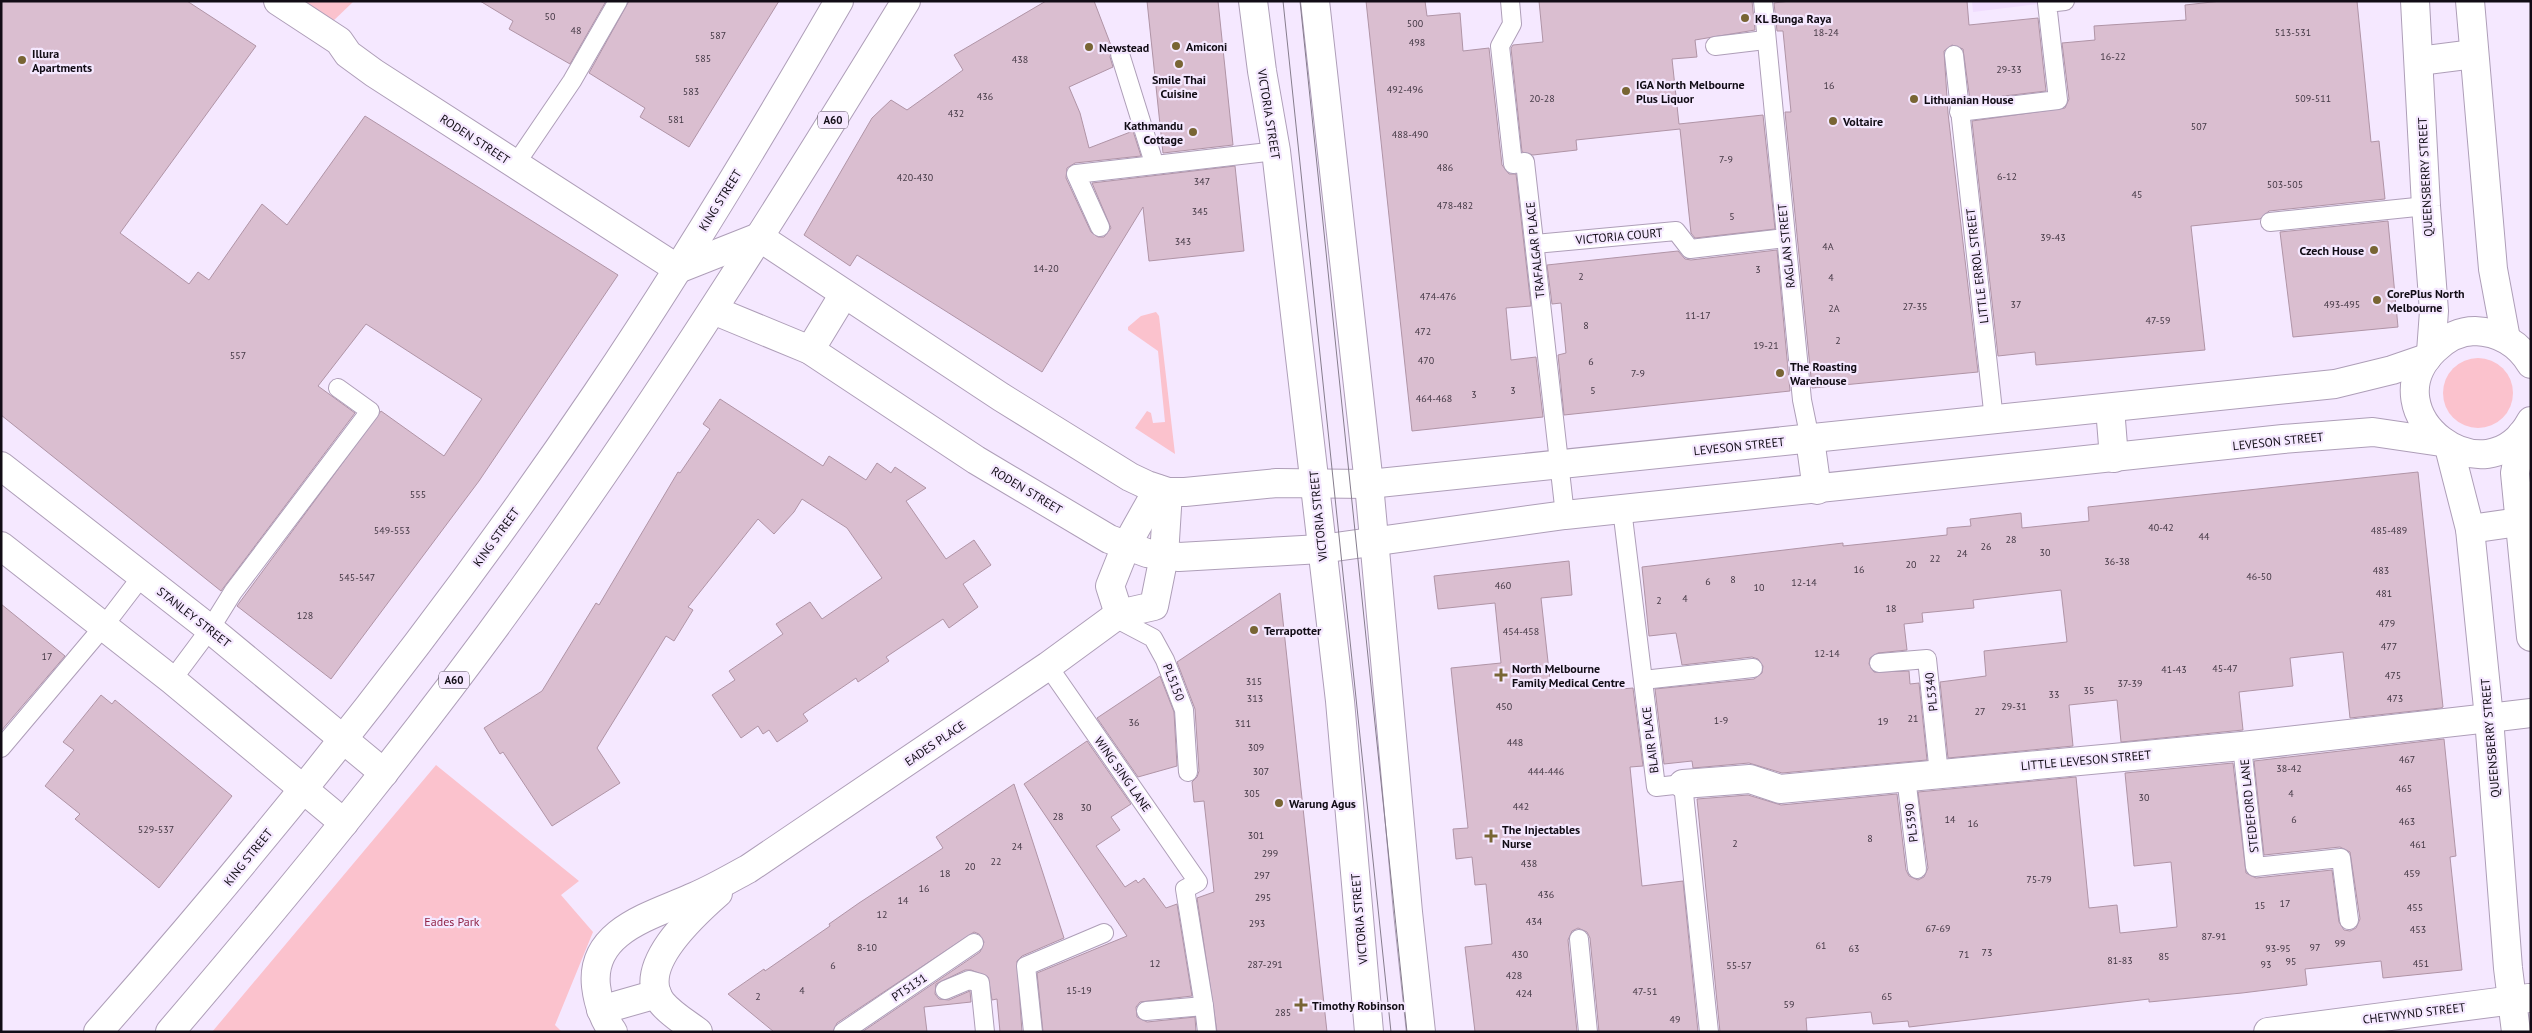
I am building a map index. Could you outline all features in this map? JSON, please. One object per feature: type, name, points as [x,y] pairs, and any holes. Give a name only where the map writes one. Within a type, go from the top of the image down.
[{"type":"main road","name":"RODEN STREET","points":[[278,1],[339,41],[348,54],[360,64],[678,269]]},
{"type":"main road","name":"KING STREET","points":[[98,1032],[218,895],[303,790],[426,633],[509,520],[598,392],[678,269],[796,76],[838,1]]},
{"type":"main road","name":"A60","points":[[170,1032],[255,932],[384,773],[556,542],[713,310],[906,1]]},
{"type":"main road","name":"VICTORIA STREET","points":[[1253,1],[1262,70],[1276,151],[1340,701],[1369,1032]]},
{"type":"main road","points":[[1315,1],[1369,484],[1408,912],[1421,1032]]},
{"type":"main road","name":"QUEENSBERRY STREET","points":[[2415,1],[2426,206],[2434,312],[2429,355],[2418,377],[2416,398],[2427,427],[2445,445],[2470,529],[2521,999],[2516,1032]]},
{"type":"main road","points":[[2470,1],[2493,269],[2516,342],[2531,364]]},
{"type":"main road","points":[[2418,61],[2474,54]]},
{"type":"main road","points":[[678,269],[758,237],[1001,397],[1130,477],[1163,491],[1200,492],[1276,483],[1369,484]]},
{"type":"main road","points":[[810,350],[844,294]]},
{"type":"main road","name":"RODEN STREET","points":[[713,310],[810,350],[976,460],[1093,530],[1126,546],[1164,556],[1221,556],[1321,549],[1374,542]]},
{"type":"main road","name":"LEVESON STREET","points":[[1369,484],[2335,384],[2392,370],[2429,355],[2440,344],[2461,333],[2484,332],[2516,342]]},
{"type":"main road","points":[[2110,408],[2114,458]]},
{"type":"main road","points":[[2528,427],[2515,473],[2531,638]]},
{"type":"main road","name":"LEVESON STREET","points":[[1374,542],[1565,515],[1817,490],[2283,439],[2373,432],[2445,445],[2470,453],[2482,454],[2504,447],[2528,427]]},
{"type":"main road","name":"RAGLAN STREET","points":[[1810,439],[1817,490]]},
{"type":"main road","name":"STANLEY STREET","points":[[1,466],[210,629],[384,773]]},
{"type":"main road","points":[[1117,616],[1110,586],[1126,546],[1163,491]]},
{"type":"main road","name":"EADES PLACE","points":[[657,994],[656,967],[666,950],[705,904],[748,869],[1048,666],[1117,616],[1154,606],[1164,556],[1163,491]]},
{"type":"main road","points":[[2470,529],[2519,522]]},
{"type":"main road","points":[[1,546],[172,680],[344,823]]},
{"type":"main road","name":"LITTLE LEVESON STREET","points":[[1683,784],[1750,779],[1780,789],[2242,746],[2531,713]]},
{"type":"main road","name":"EADES PLACE","points":[[607,1021],[596,988],[596,970],[602,951],[612,938],[647,916],[705,892],[748,869]]},
{"type":"main road","points":[[607,1021],[657,994],[666,1008],[698,1032]]},
{"type":"main road","name":"CHETWYND STREET","points":[[2268,1032],[2423,1022],[2521,999]]},
{"type":"lane","points":[[516,165],[572,80],[618,1]]},
{"type":"lane","name":"TRAFALGAR PLACE","points":[[1510,1],[1512,24],[1500,46],[1513,164],[1525,162],[1565,515]]},
{"type":"lane","name":"RAGLAN STREET","points":[[1763,1],[1765,40],[1802,400],[1810,439]]},
{"type":"lane","points":[[1959,112],[2058,100],[2047,3],[2065,1]]},
{"type":"lane","points":[[1715,46],[1765,40]]},
{"type":"lane","points":[[1120,54],[1154,163]]},
{"type":"lane","name":"LITTLE ERROL STREET","points":[[1954,55],[1994,420]]},
{"type":"lane","points":[[1100,226],[1076,174],[1154,163],[1276,151]]},
{"type":"lane","points":[[2270,222],[2426,206]]},
{"type":"lane","name":"VICTORIA COURT","points":[[1534,244],[1676,231],[1690,248],[1785,238]]},
{"type":"lane","points":[[172,680],[210,629],[233,592],[370,411],[338,388]]},
{"type":"lane","name":"BLAIR PLACE","points":[[1622,509],[1656,786],[1683,784]]},
{"type":"lane","points":[[1,748],[103,626],[142,576]]},
{"type":"lane","name":"PL5150","points":[[1117,616],[1153,638],[1165,660],[1184,710],[1188,772]]},
{"type":"lane","name":"PL5340","points":[[1879,663],[1927,659],[1939,774]]},
{"type":"lane","name":"WING SING LANE","points":[[1048,666],[1198,882],[1185,889],[1204,1006]]},
{"type":"lane","points":[[1643,680],[1754,668]]},
{"type":"lane","name":"STEDEFORD LANE","points":[[2242,746],[2255,867],[2341,858],[2350,920]]},
{"type":"lane","name":"PL5390","points":[[1906,777],[1917,869]]},
{"type":"lane","points":[[1683,784],[1709,1032]]},
{"type":"lane","points":[[1033,1032],[1026,966],[1104,932]]},
{"type":"lane","points":[[1579,939],[1588,1032]]},
{"type":"lane","name":"PT5131","points":[[843,1032],[974,943]]},
{"type":"lane","points":[[945,990],[970,980],[980,983],[985,1032]]},
{"type":"lane","points":[[1146,1012],[1204,1006],[1207,1032]]},
{"type":"shaded area","points":[[1972,1],[2063,1],[1973,12]]},
{"type":"green space","points":[[303,1],[354,1],[331,23]]},
{"type":"green space","points":[[1156,312],[1159,316],[1175,454],[1135,428],[1147,411],[1151,413],[1153,423],[1165,422],[1158,351],[1128,330],[1128,327],[1141,316]]},
{"type":"green space","points":[[2478,358],[2491,361],[2503,368],[2510,380],[2513,393],[2510,406],[2503,418],[2491,425],[2478,428],[2465,425],[2453,418],[2446,406],[2443,393],[2446,380],[2453,368],[2465,361]]},
{"type":"green space","name":"Eades Park","points":[[436,765],[579,881],[561,895],[593,932],[555,1025],[562,1032],[212,1032]]},
{"type":"building","points":[[1,1],[187,1],[256,46],[120,233],[189,284],[198,272],[209,280],[262,204],[287,225],[365,116],[618,275],[479,481],[331,679],[237,606],[381,411],[444,456],[482,399],[366,324],[318,386],[355,413],[221,591],[1,415]]},
{"type":"building","points":[[480,1],[606,1],[570,64],[509,29],[513,21]]},
{"type":"building","points":[[629,1],[779,1],[689,147],[640,117],[645,108],[589,73]]},
{"type":"building","points":[[1046,1],[1094,1],[1112,48],[1110,57],[1113,67],[1069,87],[1080,113],[1089,148],[1133,131],[1141,156],[1075,163],[1067,168],[1066,178],[1091,232],[1098,237],[1104,237],[1111,228],[1092,183],[1235,166],[1244,251],[1149,261],[1143,207],[1042,372],[857,255],[850,266],[804,235],[872,118],[891,100],[907,110],[963,70],[954,55]]},
{"type":"building","points":[[1147,1],[1218,1],[1233,145],[1163,153]]},
{"type":"building","points":[[1366,1],[1425,1],[1427,16],[1460,13],[1463,51],[1489,48],[1502,165],[1509,174],[1516,174],[1531,306],[1506,308],[1511,360],[1536,357],[1543,417],[1412,431]]},
{"type":"building","points":[[1539,1],[1752,1],[1755,30],[1695,40],[1697,57],[1672,59],[1679,124],[1763,115],[1775,229],[1695,238],[1691,233],[1680,129],[1576,140],[1577,150],[1533,155],[1522,152],[1511,48],[1513,45],[1543,42]]},
{"type":"building","points":[[1790,1],[1967,1],[1969,25],[2038,18],[2046,91],[1970,100],[1963,49],[1952,45],[1944,51],[1948,113],[1978,372],[1812,388],[1785,112],[1791,112],[1783,31],[1777,31],[1774,3]]},
{"type":"building","points":[[2221,1],[2357,1],[2371,142],[2379,141],[2385,199],[2269,211],[2260,219],[2191,226],[2205,350],[2036,365],[2035,352],[1998,356],[1972,121],[2065,108],[2069,99],[2062,43],[2095,40],[2094,26],[2186,20],[2185,5]]},
{"type":"building","points":[[2388,221],[2398,327],[2293,337],[2280,232]]},
{"type":"building","points":[[1777,250],[1790,391],[1564,415],[1558,355],[1566,353],[1561,303],[1552,304],[1547,265],[1678,251],[1685,259],[1691,260]]},
{"type":"building","points":[[720,399],[823,466],[829,456],[866,480],[877,463],[891,473],[895,467],[926,488],[906,501],[946,559],[974,540],[991,565],[963,584],[978,607],[949,628],[943,619],[886,657],[889,661],[858,682],[856,678],[803,714],[808,721],[777,742],[769,730],[763,734],[758,726],[741,738],[712,695],[735,680],[729,671],[783,634],[776,624],[810,602],[822,619],[882,578],[847,528],[802,499],[794,512],[774,534],[758,519],[688,607],[693,610],[674,641],[666,636],[597,748],[620,783],[552,826],[503,752],[500,754],[484,728],[542,691],[596,603],[599,605],[678,472],[680,473],[710,429],[703,424]]},
{"type":"building","points":[[2418,472],[2443,707],[2441,708],[2350,718],[2343,652],[2290,658],[2293,686],[2239,692],[2243,730],[2121,742],[2117,700],[2069,705],[2073,746],[1948,758],[1940,682],[1986,676],[1984,651],[2067,642],[2061,590],[1973,600],[1974,608],[1922,613],[1923,622],[1904,624],[1907,650],[1878,653],[1870,658],[1869,664],[1874,672],[1909,671],[1910,684],[1919,683],[1927,760],[1782,773],[1749,763],[1693,768],[1692,761],[1664,764],[1655,689],[1754,679],[1762,673],[1763,666],[1758,659],[1752,657],[1682,665],[1676,633],[1649,636],[1642,567],[1843,543],[1843,546],[1947,535],[1947,528],[1971,526],[1970,519],[2021,513],[2022,528],[2089,521],[2088,507]]},
{"type":"building","points":[[1569,561],[1572,595],[1541,598],[1551,689],[1621,682],[1621,689],[1633,688],[1643,766],[1630,767],[1642,886],[1683,881],[1698,1032],[1599,1032],[1590,938],[1587,932],[1578,928],[1572,931],[1568,940],[1577,1032],[1475,1032],[1465,947],[1492,944],[1486,884],[1475,885],[1472,857],[1456,859],[1453,829],[1468,828],[1451,668],[1501,663],[1495,603],[1438,609],[1434,576]]},
{"type":"building","points":[[1280,593],[1327,1032],[1217,1032],[1197,898],[1214,892],[1204,801],[1194,802],[1192,782],[1197,777],[1199,771],[1195,709],[1177,662]]},
{"type":"building","points":[[1,604],[65,656],[1,731]]},
{"type":"building","points":[[1160,676],[1174,712],[1177,766],[1138,777],[1097,718]]},
{"type":"building","points":[[101,695],[112,704],[115,700],[232,796],[159,888],[75,819],[80,814],[45,786],[74,750],[63,742]]},
{"type":"building","points":[[2444,739],[2456,856],[2450,857],[2462,970],[2383,978],[2381,961],[2305,969],[2307,985],[2242,993],[2149,1002],[2149,999],[1909,1027],[1908,1021],[1873,1024],[1871,1012],[1806,1018],[1807,1032],[1720,1032],[1697,799],[1748,795],[1781,805],[1897,794],[1906,870],[1909,876],[1918,880],[1924,877],[1928,868],[1918,792],[2076,777],[2089,908],[2117,905],[2120,933],[2177,927],[2171,862],[2134,866],[2125,773],[2233,763],[2246,873],[2256,878],[2332,870],[2339,922],[2344,930],[2350,931],[2356,928],[2360,919],[2350,852],[2340,847],[2264,855],[2254,761]]},
{"type":"building","points":[[1087,741],[1131,804],[1111,817],[1120,830],[1096,846],[1125,887],[1136,880],[1138,883],[1144,878],[1166,908],[1177,904],[1192,996],[1140,1002],[1136,1007],[1137,1017],[1147,1022],[1195,1017],[1196,1032],[1043,1032],[1037,973],[1127,936],[1024,784]]},
{"type":"building","points":[[1014,784],[1064,938],[1022,956],[1017,961],[1022,1032],[1000,1032],[997,999],[992,1000],[988,977],[971,970],[965,970],[936,984],[935,994],[939,999],[949,1000],[970,991],[971,1002],[924,1007],[927,1032],[862,1032],[980,952],[984,942],[979,934],[974,932],[837,1023],[833,1032],[774,1032],[728,994],[764,969],[765,971],[830,926],[829,924],[859,903],[943,848],[936,837]]},
{"type":"tram line","points":[[1283,1],[1391,1032]]},
{"type":"tram line","points":[[1300,1],[1407,1032]]},
{"type":"place","name":"KL Bunga Raya","points":[[1745,18]]},
{"type":"place","name":"Amiconi","points":[[1176,46]]},
{"type":"place","name":"Newstead","points":[[1089,47]]},
{"type":"place","name":"Illura Apartments","points":[[22,60]]},
{"type":"place","name":"Smile Thai Cuisine","points":[[1179,64]]},
{"type":"place","name":"IGA North Melbourne Plus Liquor","points":[[1626,91]]},
{"type":"place","name":"Lithuanian House","points":[[1914,99]]},
{"type":"place","name":"Voltaire","points":[[1833,121]]},
{"type":"place","name":"Kathmandu Cottage","points":[[1193,132]]},
{"type":"place","name":"Czech House","points":[[2374,250]]},
{"type":"place","name":"CorePlus North Melbourne","points":[[2377,300]]},
{"type":"place","name":"The Roasting Warehouse","points":[[1780,373]]},
{"type":"place","name":"Terrapotter","points":[[1254,630]]},
{"type":"place","name":"North Melbourne Family Medical Centre","points":[[1501,675]]},
{"type":"place","name":"Warung Agus","points":[[1279,803]]},
{"type":"place","name":"The Injectables Nurse","points":[[1491,836]]},
{"type":"place","name":"Timothy Robinson","points":[[1301,1005]]}]
